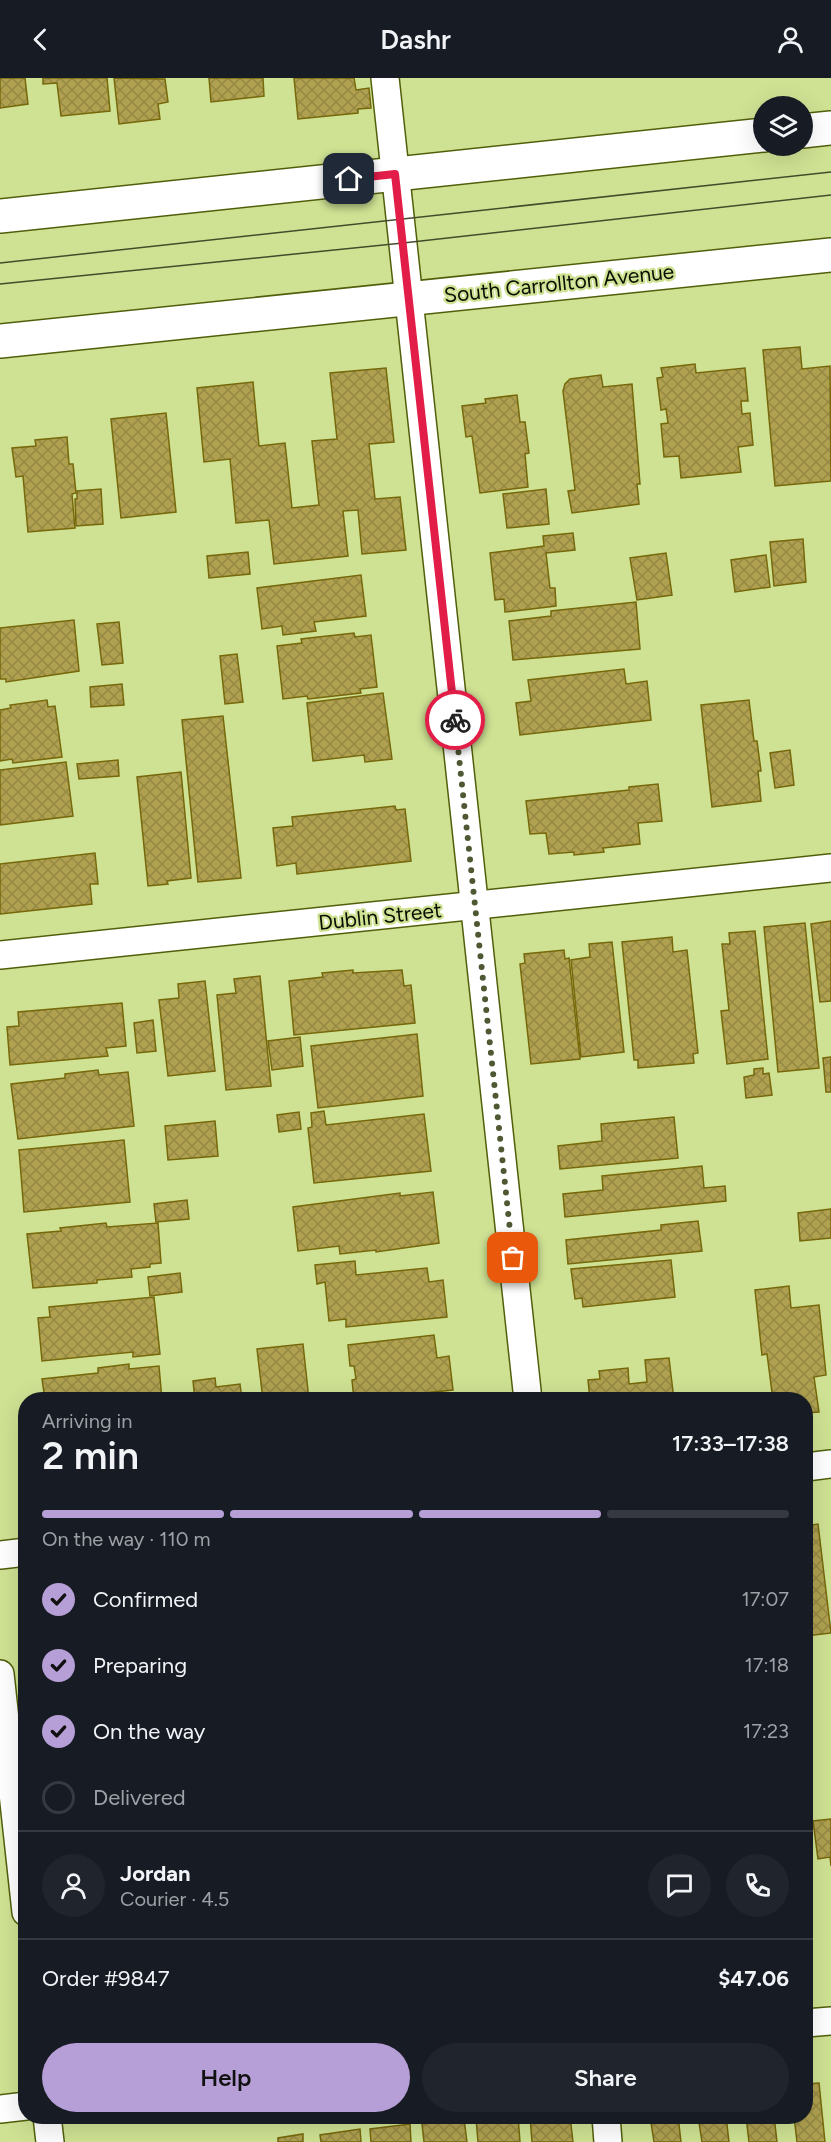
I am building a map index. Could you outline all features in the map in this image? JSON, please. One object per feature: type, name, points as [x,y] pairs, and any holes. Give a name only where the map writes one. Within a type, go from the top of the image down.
[{"type":"main road","points":[[813,130],[831,128]]},
{"type":"main road","points":[[0,216],[753,136]]},
{"type":"main road","name":"South Carrollton Avenue","points":[[0,341],[831,255]]},
{"type":"street","points":[[386,78],[527,1392]]},
{"type":"street","name":"Dublin Street","points":[[0,956],[831,868]]},
{"type":"street","points":[[813,1466],[831,1464]]},
{"type":"street","points":[[0,1555],[18,1553]]},
{"type":"street","points":[[0,1674],[18,1839]]},
{"type":"street","points":[[813,2022],[831,2021]]},
{"type":"street","points":[[0,2109],[18,2107]]},
{"type":"street","points":[[48,2124],[50,2142]]},
{"type":"street","points":[[607,2124],[608,2142]]},
{"type":"building","points":[[0,78],[25,78],[28,104],[0,108]]},
{"type":"building","points":[[43,78],[107,78],[110,111],[61,116],[57,83],[43,84]]},
{"type":"building","points":[[114,78],[165,79],[168,102],[158,104],[160,119],[119,124]]},
{"type":"building","points":[[209,78],[263,78],[264,96],[211,102]]},
{"type":"building","points":[[294,78],[354,78],[356,90],[369,88],[371,108],[358,109],[358,113],[298,119]]},
{"type":"building","points":[[800,347],[802,369],[830,366],[831,481],[775,486],[763,350]]},
{"type":"building","points":[[695,364],[696,373],[745,368],[748,401],[741,401],[742,414],[750,413],[753,445],[738,447],[741,472],[681,478],[679,456],[664,457],[661,424],[668,423],[666,409],[661,410],[657,378],[663,377],[661,368]]},
{"type":"building","points":[[386,368],[394,442],[369,444],[375,499],[400,497],[406,550],[362,554],[358,510],[343,511],[348,556],[274,564],[269,520],[236,523],[230,459],[204,462],[197,388],[253,382],[259,446],[285,443],[292,508],[319,505],[312,441],[337,439],[330,373]]},
{"type":"building","points":[[601,375],[603,387],[632,384],[640,484],[637,484],[639,504],[572,513],[568,491],[575,490],[563,391],[570,379]]},
{"type":"building","points":[[517,395],[520,422],[525,422],[529,453],[525,454],[528,487],[480,493],[472,436],[466,437],[462,406],[486,403],[485,399]]},
{"type":"building","points":[[166,413],[176,512],[121,518],[111,419]]},
{"type":"building","points":[[67,437],[69,464],[73,464],[76,493],[72,494],[75,528],[28,532],[23,476],[16,477],[12,448],[36,446],[35,440]]},
{"type":"building","points":[[101,489],[103,524],[76,526],[77,491]]},
{"type":"building","points":[[546,489],[549,524],[507,528],[503,494]]},
{"type":"building","points":[[573,533],[575,550],[546,553],[550,588],[555,588],[556,606],[505,612],[504,599],[495,600],[490,553],[544,546],[543,536]]},
{"type":"building","points":[[803,539],[806,582],[774,586],[770,542]]},
{"type":"building","points":[[248,552],[250,574],[209,578],[207,556]]},
{"type":"building","points":[[666,553],[672,595],[637,600],[630,558]]},
{"type":"building","points":[[766,555],[770,587],[735,592],[731,560]]},
{"type":"building","points":[[361,575],[366,616],[314,622],[316,631],[283,635],[282,626],[262,629],[257,588]]},
{"type":"building","points":[[636,602],[640,649],[513,660],[509,621],[551,616],[551,611]]},
{"type":"building","points":[[74,620],[79,671],[6,682],[6,679],[0,679],[0,628]]},
{"type":"building","points":[[119,622],[123,663],[102,665],[97,624]]},
{"type":"building","points":[[354,633],[355,637],[371,635],[377,687],[360,689],[361,693],[308,699],[307,696],[283,699],[277,646],[302,643],[301,639]]},
{"type":"building","points":[[237,654],[243,702],[225,704],[220,656]]},
{"type":"building","points":[[624,669],[626,684],[647,681],[651,720],[520,735],[516,703],[531,701],[528,680]]},
{"type":"building","points":[[122,684],[124,705],[91,707],[90,687]]},
{"type":"building","points":[[383,693],[392,759],[365,762],[364,755],[313,761],[307,703]]},
{"type":"building","points":[[47,700],[48,707],[55,706],[62,757],[13,763],[12,759],[0,761],[0,710],[11,708],[10,705]]},
{"type":"building","points":[[749,700],[754,741],[757,741],[761,771],[758,771],[761,801],[712,807],[701,705]]},
{"type":"building","points":[[223,716],[241,878],[198,882],[182,720]]},
{"type":"building","points":[[790,750],[794,785],[775,788],[770,753]]},
{"type":"building","points":[[118,760],[119,776],[79,779],[77,764]]},
{"type":"building","points":[[66,762],[73,816],[0,825],[0,770]]},
{"type":"building","points":[[181,772],[191,878],[148,886],[137,777]]},
{"type":"building","points":[[658,784],[662,821],[638,823],[640,844],[603,848],[604,852],[574,855],[574,852],[549,854],[546,833],[530,834],[526,801],[629,790],[629,787]]},
{"type":"building","points":[[395,806],[396,810],[405,809],[411,861],[297,874],[296,863],[277,866],[273,828],[293,826],[292,817]]},
{"type":"building","points":[[95,853],[98,884],[90,884],[92,904],[0,914],[0,864]]},
{"type":"building","points":[[831,921],[831,1001],[820,1002],[811,924]]},
{"type":"building","points":[[805,923],[819,1068],[778,1072],[764,927]]},
{"type":"building","points":[[755,931],[768,1059],[727,1064],[721,1011],[729,1010],[722,944],[730,944],[729,933]]},
{"type":"building","points":[[672,937],[673,952],[687,950],[698,1053],[693,1054],[694,1063],[638,1068],[638,1060],[634,1060],[622,942]]},
{"type":"building","points":[[612,942],[624,1052],[581,1057],[571,960],[590,957],[589,944]]},
{"type":"building","points":[[564,950],[565,959],[569,958],[580,1059],[531,1064],[520,964],[525,963],[524,954]]},
{"type":"building","points":[[353,970],[353,973],[402,970],[404,986],[411,985],[415,1023],[294,1035],[289,981],[323,977],[322,973]]},
{"type":"building","points":[[260,976],[271,1086],[226,1090],[217,995],[236,993],[234,979]]},
{"type":"building","points":[[205,981],[215,1071],[168,1076],[159,1000],[179,998],[178,984]]},
{"type":"building","points":[[122,1003],[126,1046],[106,1048],[108,1056],[10,1065],[7,1027],[19,1026],[18,1012]]},
{"type":"building","points":[[153,1020],[156,1051],[137,1053],[134,1023]]},
{"type":"building","points":[[417,1034],[423,1096],[318,1108],[311,1046]]},
{"type":"building","points":[[300,1037],[303,1066],[272,1070],[268,1041]]},
{"type":"building","points":[[831,1057],[831,1092],[826,1092],[823,1058]]},
{"type":"building","points":[[763,1068],[763,1074],[769,1073],[772,1095],[746,1098],[744,1077],[754,1075],[754,1069]]},
{"type":"building","points":[[98,1070],[99,1075],[128,1072],[134,1126],[18,1139],[11,1084],[65,1078],[65,1074]]},
{"type":"building","points":[[324,1111],[326,1125],[424,1114],[431,1171],[314,1183],[308,1128],[312,1127],[311,1113]]},
{"type":"building","points":[[299,1112],[301,1129],[279,1132],[277,1115]]},
{"type":"building","points":[[674,1117],[678,1158],[560,1169],[558,1146],[602,1141],[601,1124]]},
{"type":"building","points":[[215,1121],[218,1156],[168,1160],[165,1126]]},
{"type":"building","points":[[124,1140],[130,1202],[24,1212],[19,1150]]},
{"type":"building","points":[[702,1166],[704,1188],[725,1186],[726,1201],[565,1217],[563,1194],[603,1190],[602,1176]]},
{"type":"building","points":[[433,1192],[439,1243],[376,1252],[376,1250],[340,1254],[339,1246],[298,1251],[293,1207],[400,1193],[400,1196]]},
{"type":"building","points":[[187,1200],[189,1219],[156,1222],[154,1204]]},
{"type":"building","points":[[831,1209],[831,1238],[800,1241],[798,1213]]},
{"type":"building","points":[[698,1221],[702,1251],[568,1264],[566,1240],[661,1230],[661,1225]]},
{"type":"building","points":[[106,1223],[107,1227],[158,1223],[161,1263],[131,1269],[132,1277],[97,1280],[97,1283],[33,1288],[27,1234]]},
{"type":"building","points":[[671,1260],[675,1297],[583,1307],[582,1298],[575,1299],[571,1269]]},
{"type":"building","points":[[355,1261],[356,1275],[427,1268],[429,1282],[443,1280],[447,1317],[346,1327],[346,1319],[329,1321],[325,1282],[317,1284],[315,1265]]},
{"type":"building","points":[[180,1273],[182,1292],[150,1296],[148,1277]]},
{"type":"building","points":[[789,1286],[791,1308],[819,1305],[826,1375],[814,1377],[819,1412],[813,1412],[813,1392],[772,1392],[767,1354],[762,1355],[755,1290]]},
{"type":"building","points":[[154,1297],[160,1354],[133,1357],[133,1352],[42,1361],[38,1318],[50,1317],[49,1307]]},
{"type":"building","points":[[434,1335],[437,1358],[449,1356],[453,1390],[353,1392],[352,1380],[356,1379],[354,1366],[350,1366],[348,1345]]},
{"type":"building","points":[[303,1344],[308,1392],[262,1392],[257,1349]]},
{"type":"building","points":[[669,1358],[673,1392],[589,1392],[588,1380],[600,1379],[599,1371],[628,1368],[629,1384],[647,1382],[645,1360]]},
{"type":"building","points":[[129,1364],[129,1369],[159,1366],[161,1392],[44,1392],[42,1379],[98,1373],[98,1368]]},
{"type":"building","points":[[215,1378],[216,1387],[240,1384],[241,1392],[194,1392],[193,1381]]},
{"type":"building","points":[[818,1524],[831,1633],[813,1635],[813,1525]]},
{"type":"building","points":[[831,1819],[831,1866],[830,1857],[818,1859],[813,1821]]},
{"type":"building","points":[[813,2083],[819,2083],[825,2142],[797,2142],[795,2124],[813,2124]]},
{"type":"building","points":[[410,2124],[411,2142],[371,2142],[370,2129]]},
{"type":"building","points":[[422,2124],[465,2124],[467,2142],[424,2142]]},
{"type":"building","points":[[476,2124],[519,2124],[520,2142],[478,2142]]},
{"type":"building","points":[[531,2124],[571,2124],[573,2142],[532,2142]]},
{"type":"building","points":[[651,2124],[679,2124],[681,2142],[654,2142]]},
{"type":"building","points":[[699,2124],[727,2124],[729,2142],[702,2142]]},
{"type":"building","points":[[747,2124],[775,2124],[777,2142],[749,2142]]},
{"type":"building","points":[[360,2129],[361,2142],[321,2142],[320,2135]]},
{"type":"building","points":[[303,2134],[303,2142],[278,2142],[278,2138]]},
{"type":"tram line","points":[[0,263],[831,172]]},
{"type":"tram line","points":[[0,284],[403,243],[831,195]]},
{"type":"way so far","points":[[455,720],[513,1258]]},
{"type":"route","points":[[349,179],[395,174],[455,720]]}]
